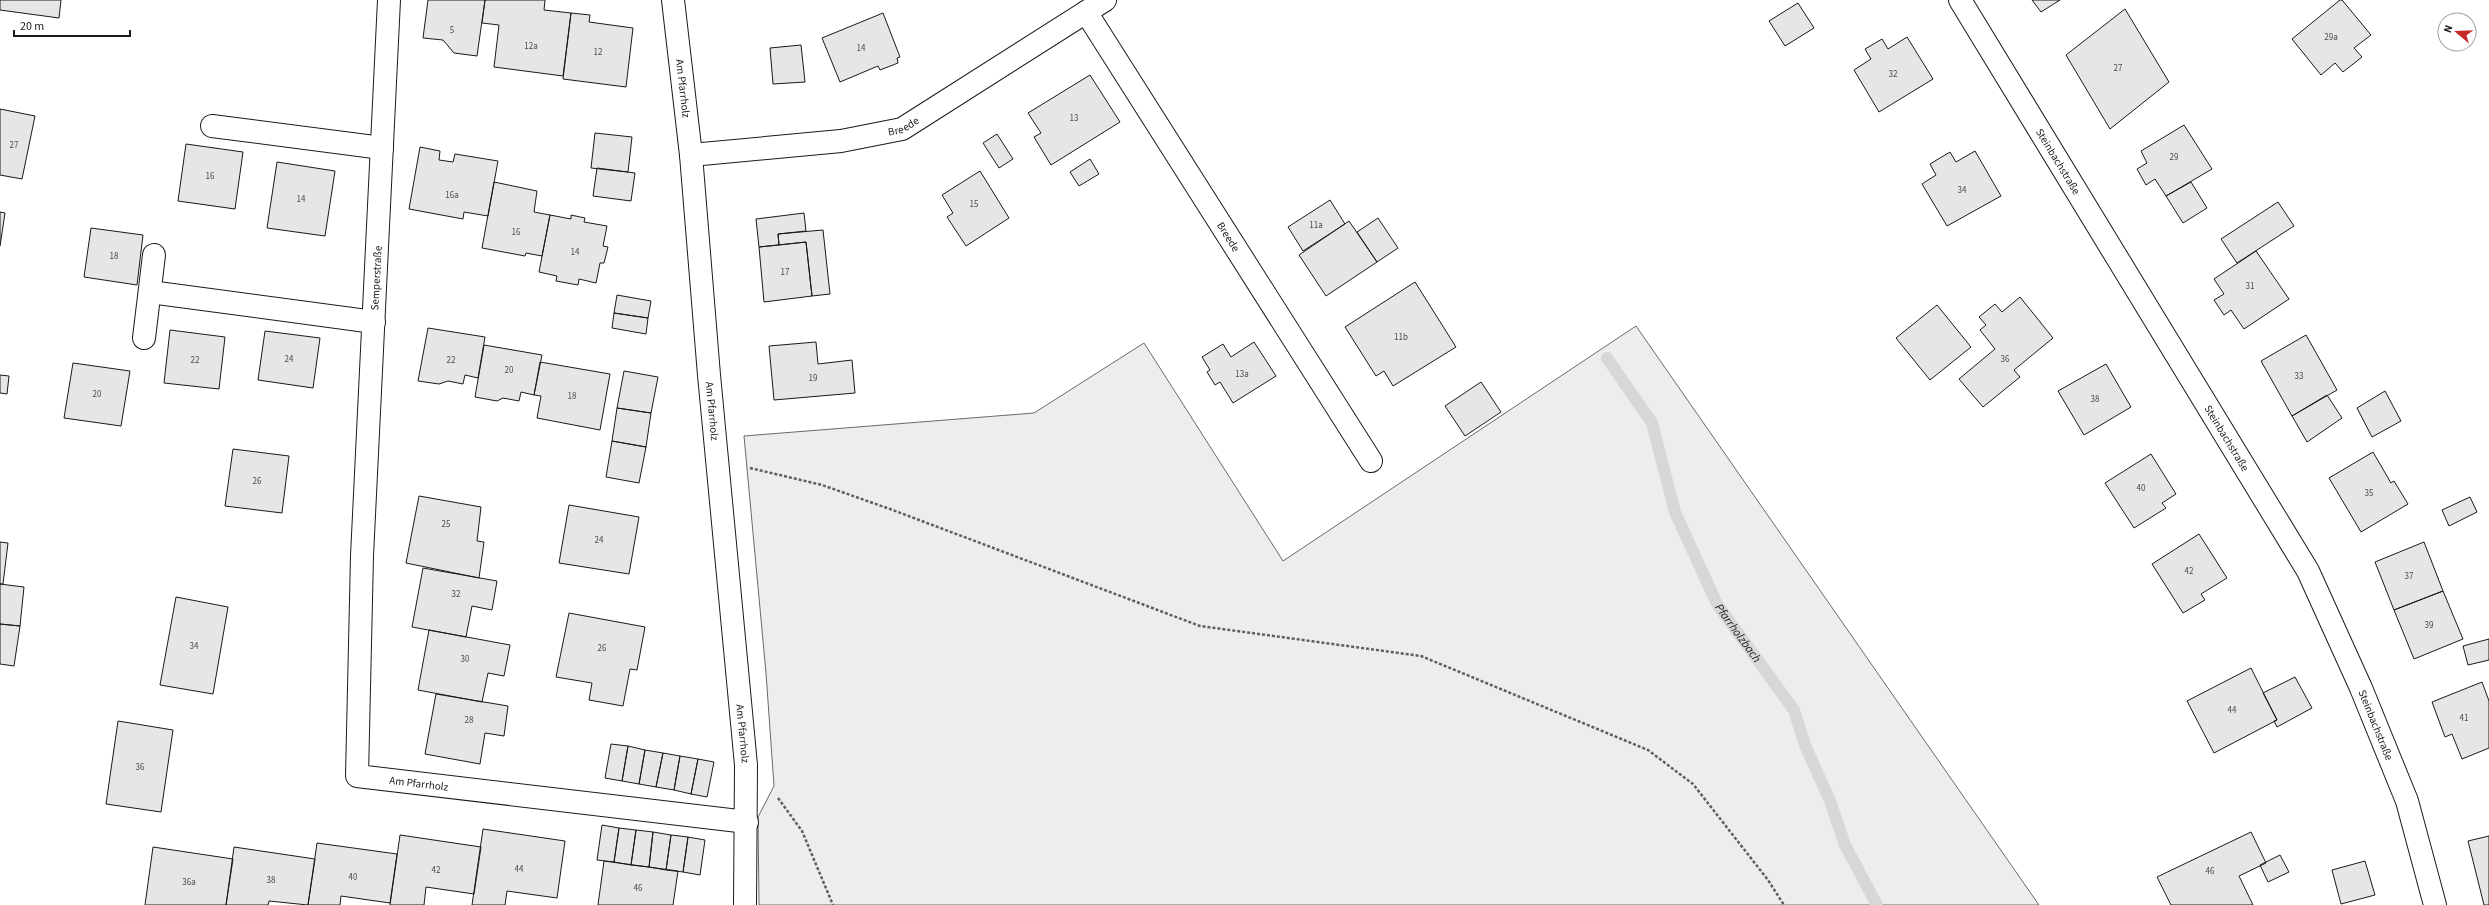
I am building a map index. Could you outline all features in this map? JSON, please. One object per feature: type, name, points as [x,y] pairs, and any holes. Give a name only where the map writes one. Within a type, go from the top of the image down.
[{"type":"street","name":"Semperstraße","points":[[362,556],[389,0]]},
{"type":"street","name":"Am Pfarrholz","points":[[673,0],[691,155],[709,375],[746,765],[747,822],[745,905]]},
{"type":"street","name":"Breede","points":[[691,155],[841,141],[902,129],[1105,0]]},
{"type":"street","name":"Steinbachstraße","points":[[1960,0],[2308,571],[2361,688],[2406,801],[2435,905]]},
{"type":"street","name":"Breede","points":[[1086,12],[1371,461]]},
{"type":"street","points":[[212,126],[382,148]]},
{"type":"street","points":[[144,338],[154,255]]},
{"type":"street","points":[[150,292],[374,322]]},
{"type":"street","name":"Am Pfarrholz","points":[[362,556],[357,776],[747,822]]},
{"type":"path","points":[[718,462],[822,485],[979,541],[1200,626],[1421,656],[1648,750],[1693,784],[1768,880],[1784,905]]},
{"type":"path","points":[[746,765],[773,792],[802,831],[833,905]]},
{"type":"shaded area","points":[[1636,326],[2039,905],[759,905],[758,817],[774,786],[766,673],[744,436],[1034,413],[1144,343],[1283,561]]},
{"type":"building","points":[[0,0],[61,0],[59,18],[0,10]]},
{"type":"building","points":[[428,0],[485,0],[477,56],[454,53],[443,40],[423,38]]},
{"type":"building","points":[[485,0],[545,0],[544,10],[571,13],[563,76],[494,67],[499,25],[482,23]]},
{"type":"building","points":[[2032,0],[2060,0],[2041,12]]},
{"type":"building","points":[[2340,0],[2342,0],[2371,35],[2354,48],[2362,57],[2343,72],[2335,63],[2321,75],[2292,39]]},
{"type":"building","points":[[1798,3],[1814,28],[1785,46],[1769,21]]},
{"type":"building","points":[[2125,9],[2169,82],[2110,129],[2066,55]]},
{"type":"building","points":[[571,13],[590,15],[589,22],[633,28],[626,87],[563,79]]},
{"type":"building","points":[[883,13],[900,57],[897,58],[898,63],[880,70],[878,66],[840,82],[822,38]]},
{"type":"building","points":[[1907,37],[1933,79],[1879,112],[1854,70],[1871,59],[1865,49],[1882,39],[1888,49]]},
{"type":"building","points":[[801,45],[805,82],[773,84],[770,48]]},
{"type":"building","points":[[1090,75],[1120,122],[1051,165],[1034,137],[1041,133],[1028,113]]},
{"type":"building","points":[[0,109],[35,116],[22,179],[0,175]]},
{"type":"building","points":[[2184,125],[2212,169],[2166,196],[2155,179],[2146,185],[2137,169],[2147,163],[2141,151]]},
{"type":"building","points":[[595,133],[632,137],[628,172],[591,168]]},
{"type":"building","points":[[997,134],[1013,159],[999,168],[983,143]]},
{"type":"building","points":[[186,144],[243,152],[235,209],[178,201]]},
{"type":"building","points":[[420,147],[440,151],[439,160],[453,162],[455,154],[498,161],[488,216],[464,212],[463,219],[409,209]]},
{"type":"building","points":[[1975,151],[2001,196],[1947,226],[1922,184],[1936,175],[1930,164],[1950,152],[1956,162]]},
{"type":"building","points":[[1090,159],[1099,174],[1079,186],[1070,172]]},
{"type":"building","points":[[277,162],[335,171],[325,236],[267,228]]},
{"type":"building","points":[[597,168],[635,173],[631,201],[593,196]]},
{"type":"building","points":[[980,171],[1009,218],[966,246],[947,217],[953,213],[942,195]]},
{"type":"building","points":[[494,182],[537,191],[534,212],[550,215],[542,256],[526,253],[525,256],[482,248]]},
{"type":"building","points":[[2191,182],[2207,208],[2183,223],[2166,196]]},
{"type":"building","points":[[1330,200],[1345,224],[1303,251],[1288,227]]},
{"type":"building","points":[[2278,202],[2294,226],[2237,263],[2221,239]]},
{"type":"building","points":[[0,212],[5,213],[0,246]]},
{"type":"building","points":[[804,213],[806,231],[778,234],[779,245],[759,247],[756,219]]},
{"type":"building","points":[[550,215],[571,219],[571,215],[585,218],[584,222],[607,226],[603,246],[608,247],[604,263],[600,263],[596,283],[579,279],[578,285],[556,281],[557,276],[539,272]]},
{"type":"building","points":[[1378,218],[1398,248],[1377,262],[1357,232]]},
{"type":"building","points":[[1349,221],[1377,262],[1326,296],[1299,255]]},
{"type":"building","points":[[91,228],[143,235],[137,285],[84,277]]},
{"type":"building","points":[[823,230],[830,294],[812,296],[806,242],[779,245],[778,234]]},
{"type":"building","points":[[806,242],[812,296],[764,302],[759,247]]},
{"type":"building","points":[[2256,251],[2289,299],[2244,329],[2231,310],[2224,315],[2214,300],[2224,294],[2214,279]]},
{"type":"building","points":[[1415,282],[1456,347],[1393,386],[1384,371],[1376,376],[1345,327]]},
{"type":"building","points":[[617,295],[651,301],[648,318],[614,313]]},
{"type":"building","points":[[2020,297],[2053,338],[2014,370],[2020,377],[1983,407],[1959,379],[1995,349],[1980,330],[1986,325],[1979,317],[1995,304],[2002,312]]},
{"type":"building","points":[[1937,305],[1971,347],[1930,380],[1896,338]]},
{"type":"building","points":[[614,313],[648,318],[646,334],[612,328]]},
{"type":"building","points":[[428,328],[485,337],[478,378],[465,375],[463,384],[448,381],[439,384],[418,381]]},
{"type":"building","points":[[170,330],[225,337],[219,389],[164,383]]},
{"type":"building","points":[[265,331],[320,338],[313,388],[258,380]]},
{"type":"building","points":[[2306,335],[2337,390],[2292,416],[2261,361]]},
{"type":"building","points":[[816,342],[818,364],[852,360],[855,393],[774,400],[769,346]]},
{"type":"building","points":[[1254,342],[1276,376],[1233,403],[1220,382],[1215,385],[1207,372],[1210,370],[1202,357],[1223,344],[1231,357]]},
{"type":"building","points":[[484,345],[542,355],[534,395],[521,392],[519,401],[503,398],[497,401],[475,397]]},
{"type":"building","points":[[540,362],[610,374],[600,430],[537,418],[541,396],[534,395]]},
{"type":"building","points":[[73,363],[130,371],[121,426],[64,418]]},
{"type":"building","points":[[2106,364],[2131,407],[2084,435],[2058,391]]},
{"type":"building","points":[[624,371],[658,377],[651,413],[617,408]]},
{"type":"building","points":[[0,375],[9,376],[7,394],[0,393]]},
{"type":"building","points":[[1481,382],[1501,412],[1465,436],[1445,406]]},
{"type":"building","points":[[2385,391],[2401,421],[2372,437],[2357,408]]},
{"type":"building","points":[[2327,395],[2342,418],[2307,442],[2292,416]]},
{"type":"building","points":[[617,408],[651,413],[646,447],[612,441]]},
{"type":"building","points":[[612,441],[646,447],[639,483],[606,477]]},
{"type":"building","points":[[233,449],[289,456],[282,513],[225,506]]},
{"type":"building","points":[[2373,452],[2391,483],[2394,481],[2408,504],[2361,532],[2329,478]]},
{"type":"building","points":[[2151,454],[2176,494],[2162,503],[2166,508],[2134,528],[2105,483]]},
{"type":"building","points":[[419,496],[481,507],[477,541],[484,542],[479,578],[406,563]]},
{"type":"building","points":[[2470,497],[2477,512],[2449,526],[2442,510]]},
{"type":"building","points":[[569,505],[639,517],[629,574],[559,563]]},
{"type":"building","points":[[2199,534],[2227,578],[2201,594],[2205,600],[2183,613],[2152,564]]},
{"type":"building","points":[[0,542],[8,543],[3,584],[0,584]]},
{"type":"building","points":[[2424,542],[2443,591],[2394,610],[2375,562]]},
{"type":"building","points":[[423,568],[497,581],[492,610],[472,606],[466,637],[412,627]]},
{"type":"building","points":[[0,584],[24,587],[20,626],[0,624]]},
{"type":"building","points":[[2443,591],[2463,639],[2414,659],[2394,610]]},
{"type":"building","points":[[176,597],[228,607],[213,694],[160,685]]},
{"type":"building","points":[[569,613],[645,627],[637,670],[630,669],[623,706],[589,700],[592,683],[556,677]]},
{"type":"building","points":[[0,624],[20,626],[14,666],[0,664]]},
{"type":"building","points":[[429,630],[510,645],[504,676],[488,673],[482,702],[418,690]]},
{"type":"building","points":[[2489,639],[2489,660],[2468,665],[2463,646]]},
{"type":"building","points":[[2251,668],[2277,720],[2214,753],[2187,701]]},
{"type":"building","points":[[2295,677],[2312,708],[2277,727],[2274,721],[2277,720],[2263,693]]},
{"type":"building","points":[[2482,682],[2489,701],[2489,748],[2462,759],[2452,734],[2445,737],[2432,702]]},
{"type":"building","points":[[436,694],[508,706],[504,736],[485,733],[480,764],[425,754]]},
{"type":"building","points":[[118,721],[173,730],[161,812],[106,804]]},
{"type":"building","points":[[611,744],[628,746],[622,781],[605,778]]},
{"type":"building","points":[[628,746],[645,750],[639,784],[622,781]]},
{"type":"building","points":[[645,750],[663,753],[656,787],[639,784]]},
{"type":"building","points":[[663,753],[680,756],[674,790],[656,787]]},
{"type":"building","points":[[680,756],[698,759],[691,794],[674,790]]},
{"type":"building","points":[[698,759],[714,762],[707,797],[691,794]]},
{"type":"building","points":[[602,825],[619,828],[614,862],[597,860]]},
{"type":"building","points":[[619,828],[636,830],[631,865],[614,862]]},
{"type":"building","points":[[483,829],[565,841],[557,898],[507,891],[505,905],[472,905]]},
{"type":"building","points":[[636,830],[653,832],[649,867],[631,865]]},
{"type":"building","points":[[653,832],[671,835],[666,870],[649,867]]},
{"type":"building","points":[[2251,832],[2266,863],[2239,876],[2253,905],[2171,905],[2157,877]]},
{"type":"building","points":[[400,835],[481,847],[474,894],[426,887],[424,905],[390,905]]},
{"type":"building","points":[[671,835],[688,837],[683,872],[666,870]]},
{"type":"building","points":[[2489,836],[2489,905],[2484,905],[2468,841]]},
{"type":"building","points":[[688,837],[705,840],[700,875],[683,872]]},
{"type":"building","points":[[317,843],[397,854],[390,903],[341,896],[340,905],[308,905]]},
{"type":"building","points":[[153,847],[233,859],[226,905],[145,905]]},
{"type":"building","points":[[234,847],[315,859],[308,905],[269,901],[268,905],[226,905]]},
{"type":"building","points":[[2280,855],[2289,872],[2268,882],[2260,865]]},
{"type":"building","points":[[604,861],[678,871],[673,905],[598,905]]},
{"type":"building","points":[[2365,861],[2375,895],[2341,904],[2332,870]]},
{"type":"waterway","name":"Pfarrholzbach","points":[[1607,358],[1652,423],[1675,512],[1717,604],[1794,710],[1805,745],[1830,801],[1845,845],[1877,905]]}]
